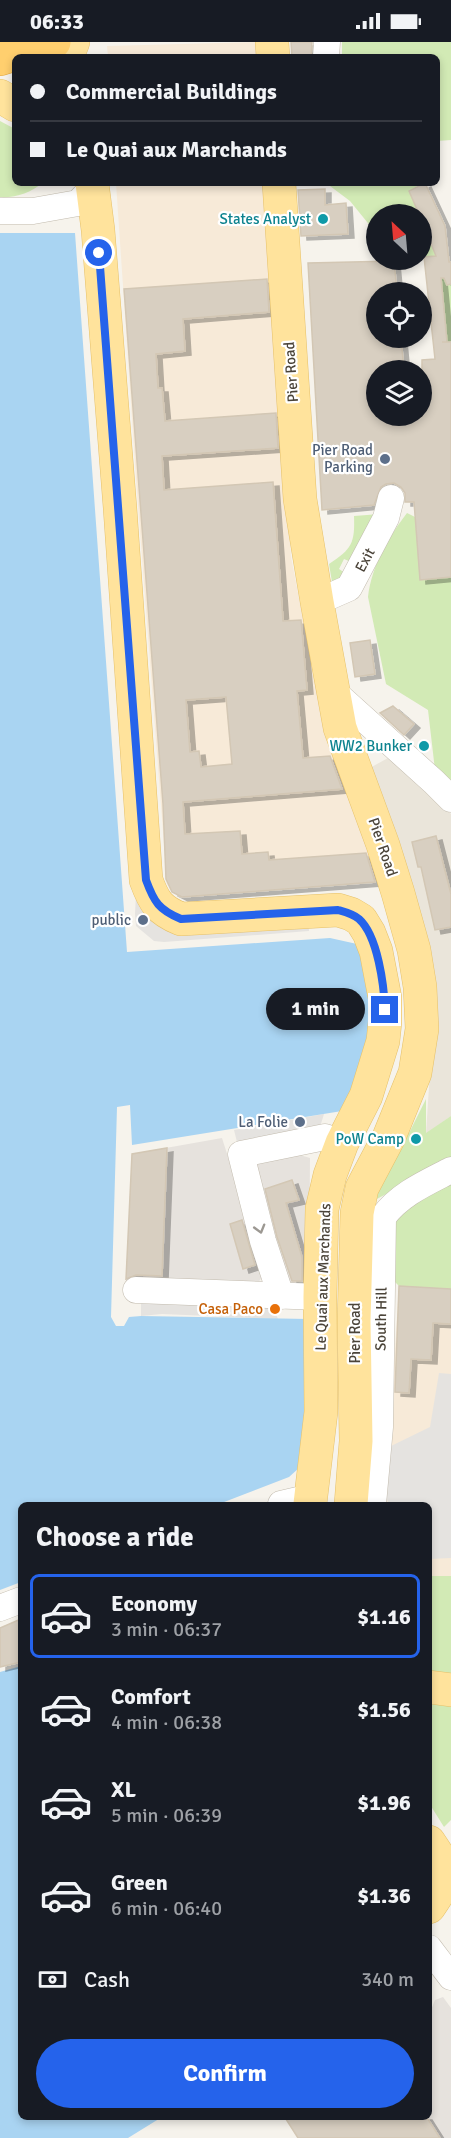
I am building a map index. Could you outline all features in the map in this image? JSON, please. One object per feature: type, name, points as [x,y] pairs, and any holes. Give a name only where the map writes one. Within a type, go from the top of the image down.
[{"type":"highway","points":[[16,54],[54,42]]},
{"type":"main road","name":"Le Quai aux Marchands","points":[[92,186],[120,508],[146,880],[153,897],[164,912],[181,919],[338,910],[351,914],[360,920],[369,933],[376,951],[385,998],[383,1041],[366,1096],[342,1143],[330,1174],[322,1209],[321,1412],[301,1502]]},
{"type":"main road","name":"Pier Road","points":[[279,186],[300,499],[317,602],[345,745],[383,845],[414,950],[420,987],[422,1029],[415,1072],[389,1137],[362,1188],[357,1213],[354,1321],[356,1441],[351,1502]]},
{"type":"main road","points":[[432,1687],[451,1690]]},
{"type":"main road","points":[[432,1847],[443,1864],[446,1877],[432,1902]]},
{"type":"street","points":[[0,211],[33,212],[78,203],[91,186]]},
{"type":"street","name":"Exit","points":[[317,602],[349,588],[386,518],[391,498]]},
{"type":"street","points":[[333,691],[451,799]]},
{"type":"street","points":[[281,1296],[244,1172],[241,1154],[325,1137],[342,1143]]},
{"type":"street","name":"South Hill","points":[[373,1502],[380,1427],[383,1217],[391,1206],[406,1194],[451,1170]]},
{"type":"street","points":[[136,1290],[320,1297]]},
{"type":"street","points":[[0,1608],[18,1601]]},
{"type":"shaded area","points":[[256,42],[257,54],[108,54],[107,46]]},
{"type":"shaded area","points":[[116,186],[265,186],[291,557],[321,711],[378,881],[192,897],[177,895],[167,884]]},
{"type":"shaded area","points":[[388,758],[451,814],[451,1116],[426,1134],[435,992],[368,769]]},
{"type":"shaded area","name":"public","points":[[136,894],[149,918],[308,922],[309,931],[154,941],[136,926]]},
{"type":"shaded area","name":"La Folie","points":[[324,1114],[319,1130],[238,1146],[234,1130]]},
{"type":"shaded area","name":"La Folie","points":[[222,1138],[265,1274],[255,1286],[126,1282],[132,1154]]},
{"type":"shaded area","name":"La Folie","points":[[300,1155],[310,1158],[309,1278],[287,1288],[252,1168],[260,1162]]},
{"type":"shaded area","points":[[399,1286],[451,1289],[451,1576],[432,1576],[432,1502],[385,1502]]},
{"type":"shaded area","points":[[141,1294],[271,1303],[278,1319],[162,1314],[141,1316]]},
{"type":"shaded area","points":[[439,1373],[451,1374],[451,1558],[432,1559],[432,1502],[388,1502],[386,1497],[389,1447],[430,1427]]},
{"type":"shaded area","points":[[443,1997],[451,2008],[451,2138],[440,2138],[428,2120],[432,2120],[432,2008],[435,2000]]},
{"type":"green space","points":[[342,42],[451,42],[451,140],[440,141],[440,54],[342,54]]},
{"type":"green space","points":[[0,121],[12,127],[12,186],[38,186],[17,196],[0,197]]},
{"type":"green space","points":[[330,186],[418,186],[409,191],[415,204],[366,204],[366,221],[350,201]]},
{"type":"green space","points":[[451,277],[451,342],[447,342],[441,278]]},
{"type":"green space","points":[[407,513],[415,517],[420,579],[451,577],[451,784],[435,770],[428,710],[386,684],[368,597],[373,574],[382,552]]},
{"type":"green space","points":[[380,514],[351,562],[344,559],[339,569],[345,573],[340,579],[332,582],[329,564],[343,554],[353,539],[354,516]]},
{"type":"green space","points":[[426,1099],[426,1133],[451,1116],[451,1159],[375,1200],[376,1182],[409,1133]]},
{"type":"green space","points":[[451,1180],[451,1289],[399,1286],[390,1277],[391,1222],[413,1198]]},
{"type":"green space","points":[[432,1576],[451,1576],[451,1679],[432,1676]]},
{"type":"green space","points":[[432,1704],[451,1706],[451,1820],[444,1827],[432,1808]]},
{"type":"water","points":[[0,233],[75,233],[127,952],[330,938],[357,944],[370,983],[371,1047],[342,1111],[132,1145],[130,1105],[117,1107],[111,1317],[116,1326],[124,1326],[129,1317],[141,1316],[308,1319],[310,1391],[299,1468],[289,1477],[224,1502],[18,1502],[18,1583],[0,1590]]},
{"type":"water","points":[[18,1667],[18,2120],[157,2120],[128,2138],[0,2138],[0,1672]]},
{"type":"building","points":[[291,42],[312,42],[311,54],[292,54]]},
{"type":"building","name":"Pier Road Parking","points":[[419,186],[426,186],[445,226],[449,262],[451,262],[451,284],[447,285],[444,278],[441,278],[447,342],[451,342],[451,577],[420,580],[414,502],[405,502],[405,493],[401,487],[394,483],[381,487],[374,505],[322,510],[308,263],[366,262],[366,270],[395,270],[396,282],[366,282],[366,348],[402,348],[403,360],[366,360],[366,426],[432,426],[432,360],[422,360],[435,359],[432,331],[432,282],[427,282],[425,270],[432,270],[432,256],[436,256],[432,246],[432,204],[415,204],[409,191]]},
{"type":"building","name":"States Analyst","points":[[325,189],[325,205],[346,203],[348,234],[301,236],[298,190]]},
{"type":"building","points":[[267,279],[269,312],[183,319],[185,351],[156,354],[158,388],[162,388],[165,421],[276,413],[278,448],[162,456],[164,490],[273,482],[283,621],[301,620],[307,690],[297,691],[303,758],[330,756],[342,789],[183,802],[185,834],[240,831],[242,854],[268,852],[269,860],[366,853],[375,882],[182,897],[172,892],[166,879],[163,804],[124,289]],"holes":[[[226,697],[232,764],[201,767],[199,751],[190,752],[186,700]]]},
{"type":"building","points":[[370,640],[375,674],[355,677],[350,643]]},
{"type":"building","points":[[393,706],[414,724],[404,735],[380,713]]},
{"type":"building","points":[[436,836],[451,894],[451,927],[435,930],[421,867],[418,867],[412,842]]},
{"type":"building","points":[[167,1148],[162,1276],[136,1275],[126,1279],[132,1154]]},
{"type":"building","points":[[292,1180],[299,1200],[286,1203],[302,1257],[302,1281],[292,1281],[277,1237],[265,1189]]},
{"type":"building","points":[[242,1220],[255,1265],[243,1269],[230,1224]]},
{"type":"building","points":[[399,1286],[451,1289],[451,1324],[433,1323],[431,1360],[411,1359],[409,1393],[395,1392]]},
{"type":"building","points":[[18,1620],[18,1663],[0,1667],[0,1628]]},
{"type":"building","points":[[287,2120],[429,2120],[440,2138],[298,2138]]},
{"type":"place","name":"States Analyst","points":[[323,219]]},
{"type":"place","name":"Pier Road Parking","points":[[385,459]]},
{"type":"place","name":"WW2 Bunker","points":[[424,746]]},
{"type":"place","name":"public","points":[[143,920]]},
{"type":"place","name":"La Folie","points":[[300,1122]]},
{"type":"place","name":"PoW Camp","points":[[416,1139]]},
{"type":"place","name":"Casa Paco","points":[[275,1309]]},
{"type":"route","points":[[99,253],[120,508],[146,880],[153,897],[164,912],[181,919],[338,910],[351,914],[360,920],[369,933],[376,951],[385,998],[385,1010]]}]
